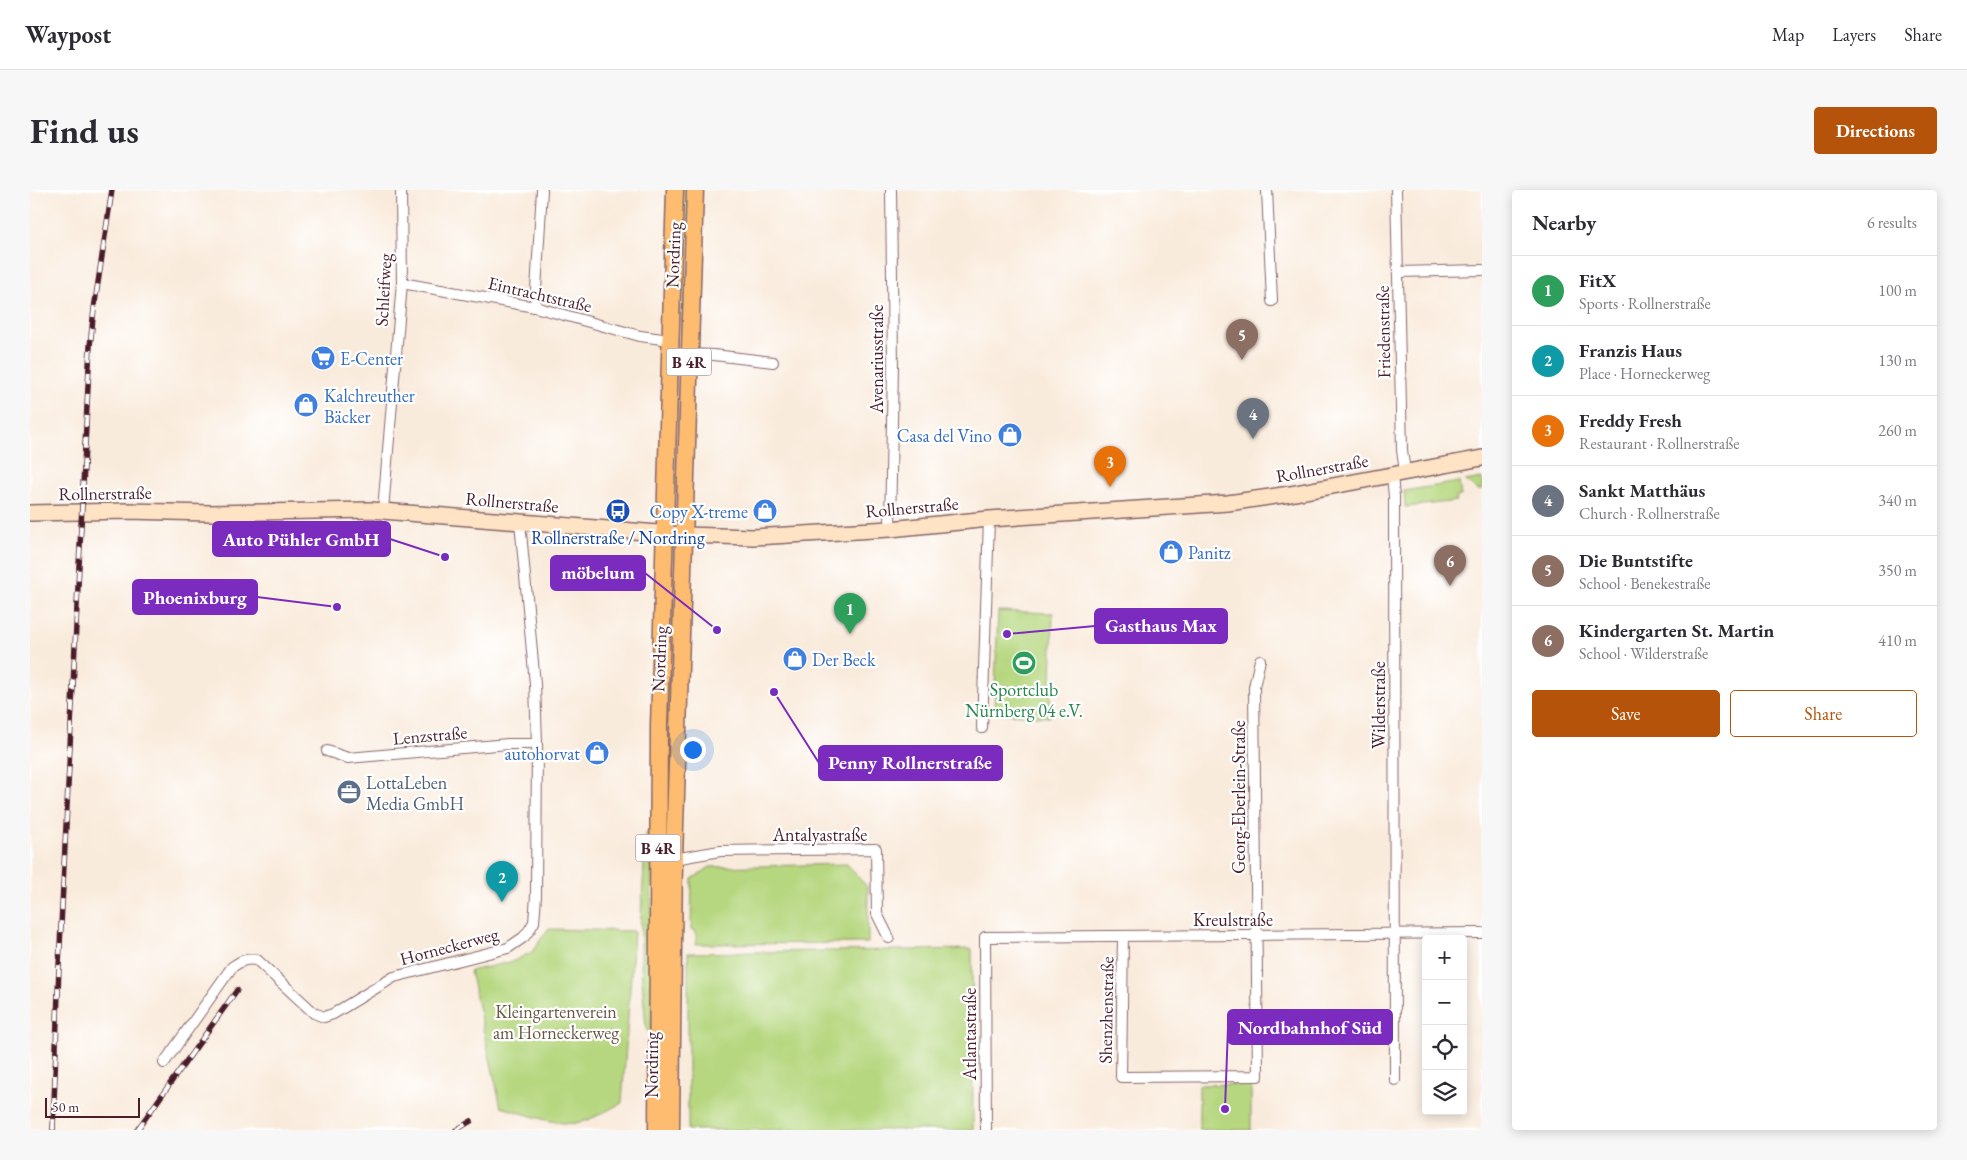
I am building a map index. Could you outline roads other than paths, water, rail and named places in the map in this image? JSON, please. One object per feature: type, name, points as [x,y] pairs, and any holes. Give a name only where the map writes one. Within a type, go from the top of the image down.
[{"type":"main road","name":"Nordring","points":[[656,1130],[658,756],[674,190]]},
{"type":"main road","name":"Nordring","points":[[671,1130],[674,859],[695,190]]},
{"type":"street","name":"Schleifweg","points":[[383,510],[402,283],[401,190]]},
{"type":"street","points":[[535,306],[542,190]]},
{"type":"street","name":"Avenariusstraße","points":[[890,529],[893,366],[891,190]]},
{"type":"street","points":[[1267,190],[1272,301]]},
{"type":"street","name":"Friedenstraße","points":[[1396,190],[1402,450],[1398,474]]},
{"type":"street","points":[[1398,272],[1482,270]]},
{"type":"street","name":"Eintrachtstraße","points":[[402,283],[535,306],[640,336],[670,340]]},
{"type":"street","points":[[690,354],[714,354],[773,362]]},
{"type":"street","name":"Rollnerstraße","points":[[30,513],[128,511],[210,513],[383,510],[684,535],[754,537],[890,529],[989,519],[1228,503],[1283,495],[1482,458]]},
{"type":"street","name":"Wilderstraße","points":[[1395,1080],[1394,497],[1398,474]]},
{"type":"street","points":[[982,728],[989,519]]},
{"type":"street","name":"Horneckerweg","points":[[164,1063],[232,967],[241,960],[257,960],[314,1013],[324,1017],[333,1014],[394,977],[496,952],[516,944],[530,929],[534,922],[536,911],[537,744],[532,644],[520,522]]},
{"type":"street","name":"Georg-Eberlein-Straße","points":[[1256,934],[1254,687],[1260,660]]},
{"type":"street","name":"Lenzstraße","points":[[327,751],[348,758],[508,744],[537,744]]},
{"type":"street","name":"Antalyastraße","points":[[674,859],[720,851],[876,849],[877,914],[889,938]]},
{"type":"street","name":"Kreulstraße","points":[[985,937],[1482,933]]},
{"type":"street","name":"Shenzhenstraße","points":[[1123,936],[1121,1077],[1258,1076],[1256,934]]},
{"type":"street","name":"Atlantastraße","points":[[985,937],[986,1130]]},
{"type":"railway","points":[[53,1130],[59,966],[90,346],[112,190]]},
{"type":"railway","points":[[137,1130],[237,990]]},
{"type":"railway","points":[[456,1130],[471,1121]]},
{"type":"place","name":"E-Center","points":[[323,358]]},
{"type":"place","name":"Die Buntstifte","points":[[1242,360]]},
{"type":"place","name":"Kalchreuther Bäcker","points":[[306,405]]},
{"type":"place","name":"Casa del Vino","points":[[1010,435]]},
{"type":"place","name":"Sankt Matthäus","points":[[1253,439]]},
{"type":"place","name":"Freddy Fresh","points":[[1110,487]]},
{"type":"place","name":"Rollnerstraße / Nordring","points":[[618,511]]},
{"type":"place","name":"Copy X-treme","points":[[765,511]]},
{"type":"place","name":"Panitz","points":[[1171,552]]},
{"type":"place","name":"Auto Pühler GmbH","points":[[445,557]]},
{"type":"place","name":"Kindergarten St. Martin","points":[[1450,586]]},
{"type":"place","name":"Phoenixburg","points":[[337,607]]},
{"type":"place","name":"möbelum","points":[[717,630]]},
{"type":"place","name":"FitX","points":[[850,634]]},
{"type":"place","name":"Gasthaus Max","points":[[1007,634]]},
{"type":"place","name":"Der Beck","points":[[795,659]]},
{"type":"place","name":"Sportclub Nürnberg 04 e.V.","points":[[1024,663]]},
{"type":"place","name":"Penny Rollnerstraße","points":[[774,692]]},
{"type":"place","name":"autohorvat","points":[[597,753]]},
{"type":"place","name":"LottaLeben Media GmbH","points":[[349,792]]},
{"type":"place","name":"Franzis Haus","points":[[502,902]]},
{"type":"place","name":"Nordbahnhof Süd","points":[[1225,1109]]},
{"type":"park label","name":"Kleingartenverein am Horneckerweg","points":[[556,1021]]}]
